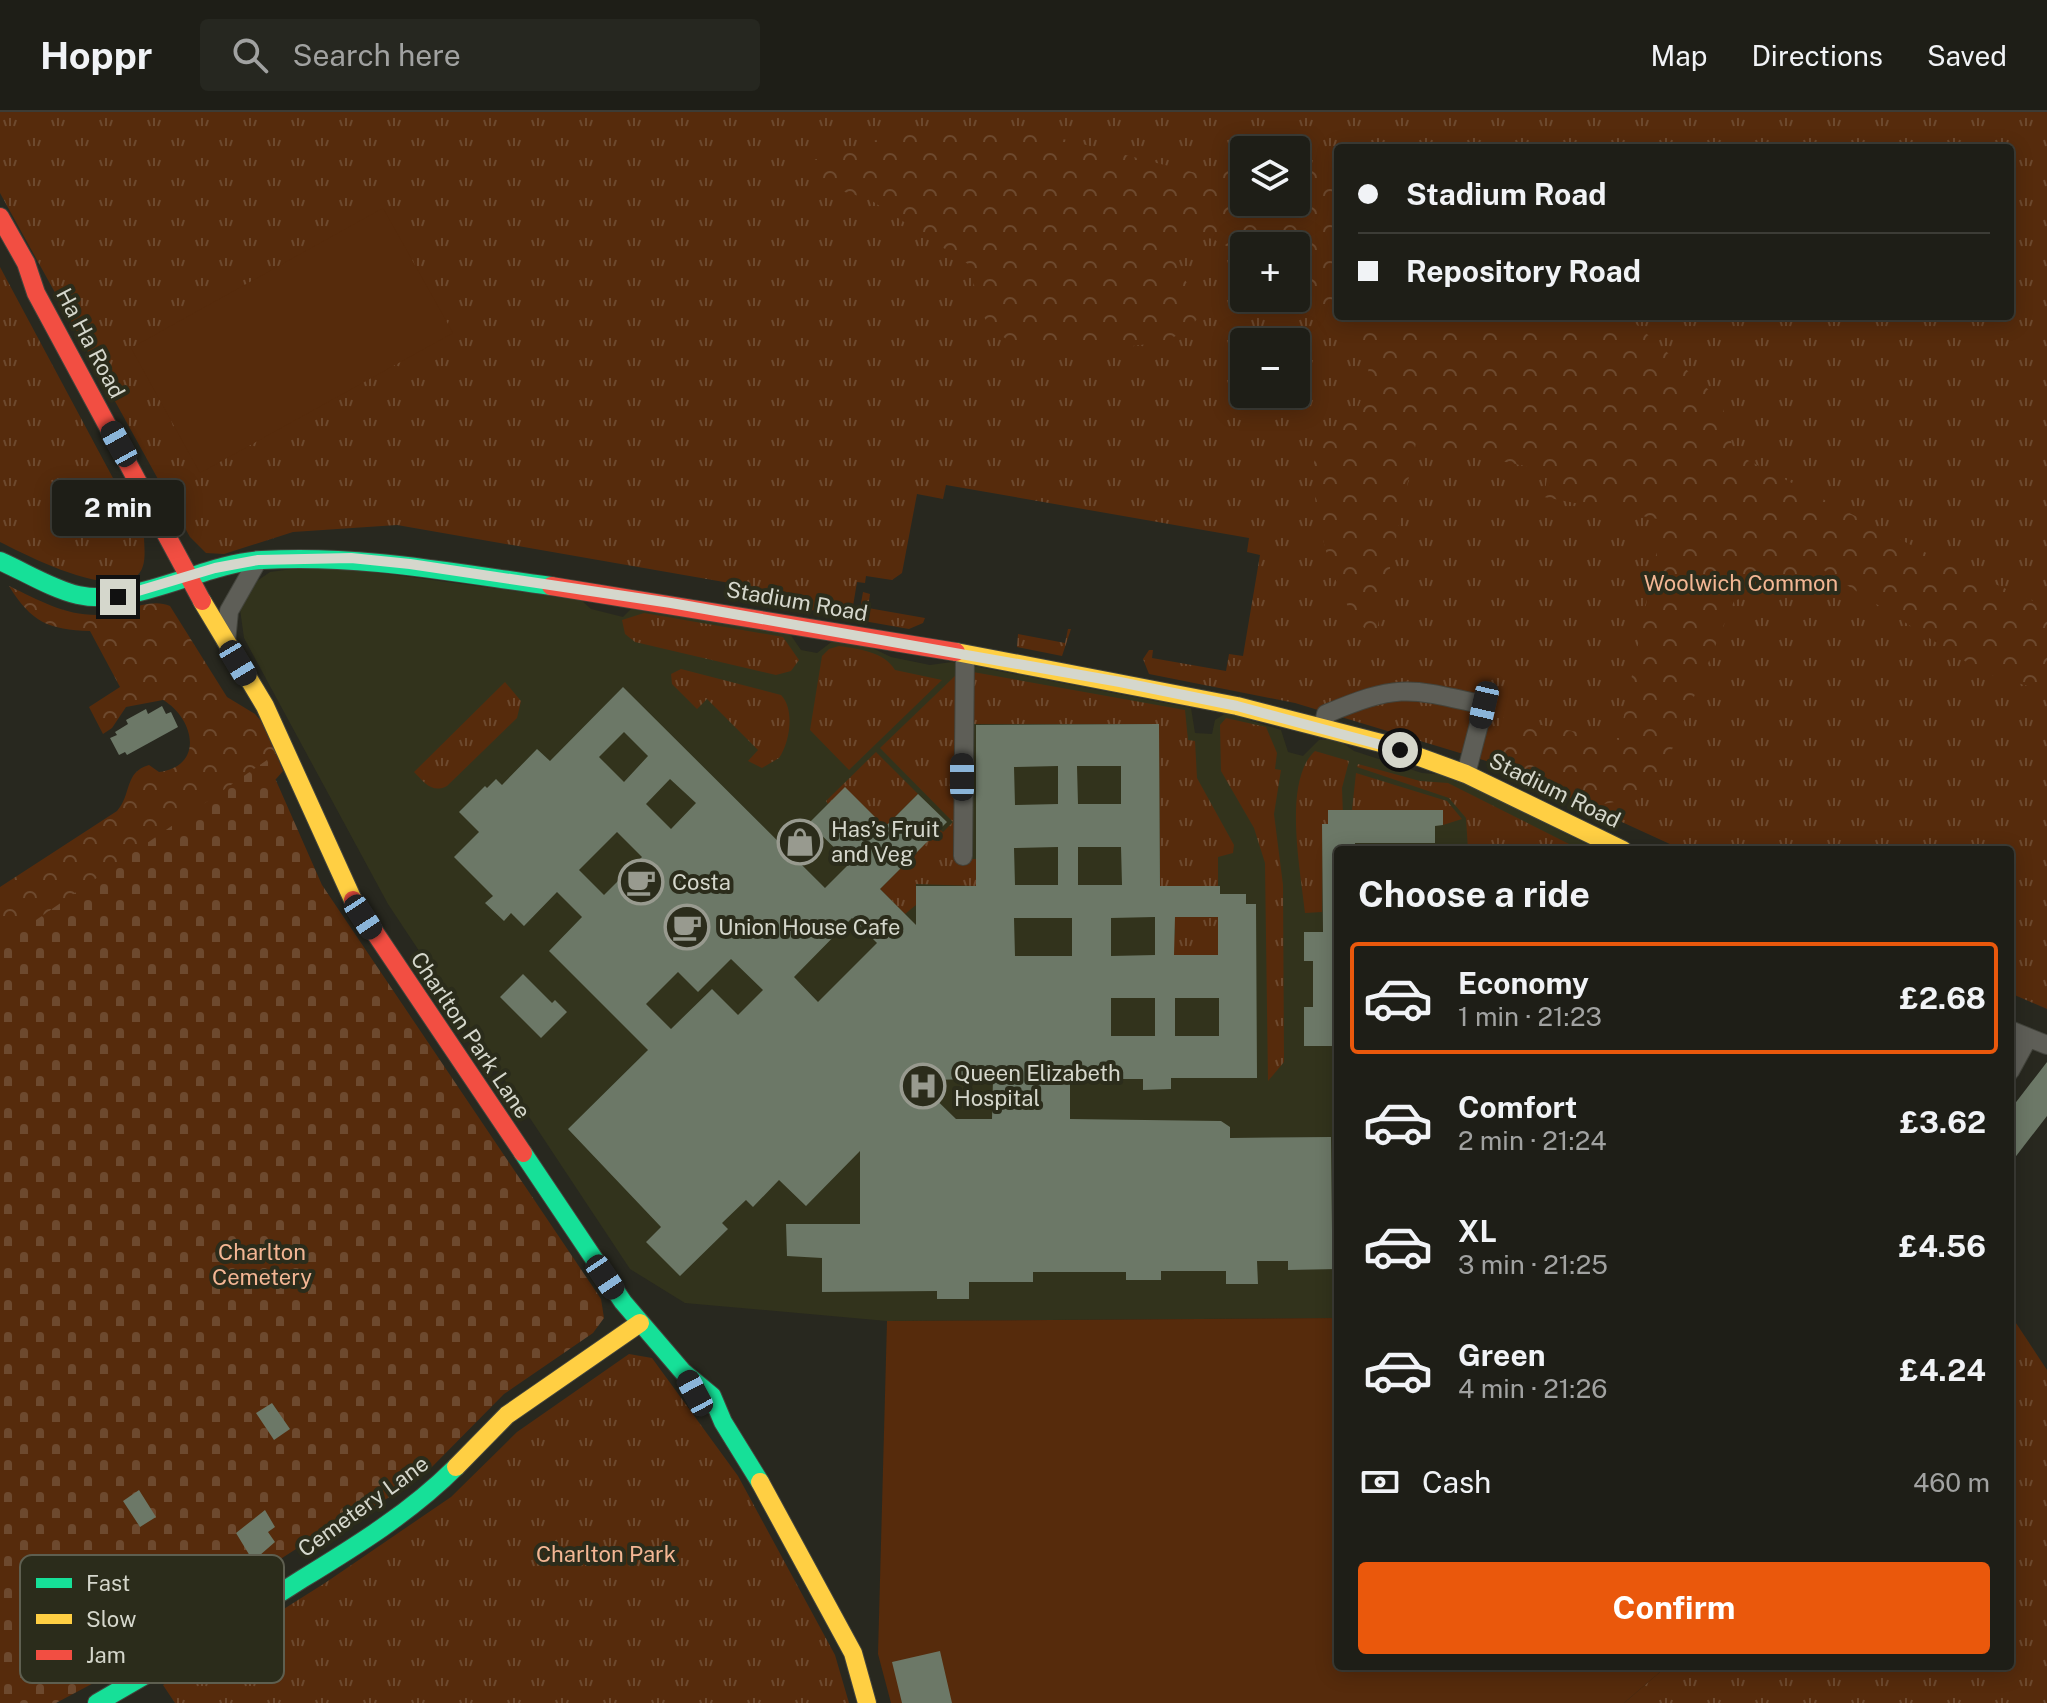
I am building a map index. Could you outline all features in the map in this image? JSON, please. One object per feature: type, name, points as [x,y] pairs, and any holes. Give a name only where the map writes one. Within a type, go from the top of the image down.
[{"type":"street","name":"Ha Ha Road","points":[[0,217],[26,263],[36,293],[189,575]]},
{"type":"street","name":"Stadium Road","points":[[0,561],[59,589],[91,597],[132,595],[189,575],[258,560],[351,558],[410,564],[686,606],[965,654],[1177,693],[1323,727],[1466,774],[1615,846]]},
{"type":"street","points":[[226,642],[229,611],[258,560]]},
{"type":"street","name":"Charlton Park Lane","points":[[189,575],[265,706],[346,890],[467,1074],[640,1323],[683,1372],[705,1387],[853,1653],[867,1703]]},
{"type":"street","points":[[963,856],[965,654]]},
{"type":"street","name":"Stadium Road","points":[[1323,727],[1326,714],[1373,694],[1399,689],[1484,705],[1466,774]]},
{"type":"street","points":[[2014,1032],[2047,1045]]},
{"type":"street","points":[[2014,1064],[2028,1038]]},
{"type":"street","name":"Cemetery Lane","points":[[284,1591],[431,1492],[507,1415],[640,1323]]},
{"type":"street","name":"Cemetery Lane","points":[[97,1703],[132,1683]]},
{"type":"shaded area","name":"Queen Elizabeth Hospital","points":[[322,565],[581,600],[591,609],[623,617],[631,609],[790,634],[801,650],[817,653],[834,640],[864,644],[891,657],[930,665],[952,662],[1191,708],[1195,733],[1212,734],[1215,720],[1226,713],[1281,730],[1288,752],[1303,756],[1319,740],[1337,739],[1354,751],[1422,773],[1447,775],[1591,846],[1334,846],[1334,1318],[887,1321],[685,1303],[630,1269],[388,904],[244,638],[240,609],[257,581],[270,572]]},
{"type":"green space","name":"Woolwich Common","points":[[0,112],[2047,112],[2047,1009],[2014,995],[2014,846],[1674,846],[1493,763],[1295,703],[1149,674],[1143,659],[1149,650],[1153,650],[1152,658],[1226,671],[1229,654],[1243,656],[1260,555],[1247,552],[1249,538],[946,485],[943,499],[917,494],[902,573],[892,580],[866,576],[865,583],[857,582],[851,618],[806,609],[793,594],[397,525],[293,532],[224,554],[206,553],[190,537],[0,193]]},
{"type":"green space","points":[[911,129],[1047,135],[1204,175],[1230,169],[1230,216],[1310,216],[1310,163],[1334,165],[1334,316],[1310,290],[1310,232],[1230,232],[1230,248],[1213,239],[1192,235],[1180,243],[1175,252],[1175,261],[1194,293],[1201,314],[1181,333],[1157,343],[1122,347],[1033,349],[1003,337],[988,323],[980,308],[968,264],[869,199],[831,188],[804,163]]},
{"type":"green space","points":[[383,208],[453,333],[200,473],[131,348]]},
{"type":"green space","points":[[0,267],[144,536],[144,564],[135,577],[122,582],[86,578],[0,542]]},
{"type":"green space","points":[[1338,320],[1631,320],[1721,401],[1734,453],[1936,558],[2047,607],[2047,692],[1982,672],[1822,569],[1734,601],[1653,795],[1598,805],[1498,759],[1499,717],[1619,740],[1663,520],[1544,497],[1548,471],[1416,443],[1376,635],[1362,625],[1348,607],[1337,582],[1319,524],[1315,496],[1316,453],[1327,438],[1354,416],[1365,387],[1368,364],[1363,347]]},
{"type":"green space","points":[[9,586],[52,606],[85,614],[106,614],[153,603],[170,606],[227,697],[255,714],[266,727],[283,771],[276,779],[230,800],[113,876],[94,881],[0,949],[0,887],[117,811],[132,778],[141,768],[149,765],[159,772],[174,768],[189,751],[190,740],[182,718],[163,700],[126,707],[112,728],[103,734],[89,707],[120,687],[90,631],[63,629],[42,622],[25,608]]},
{"type":"green space","points":[[863,592],[870,594],[868,608],[925,618],[923,623],[909,629],[858,620]]},
{"type":"green space","points":[[644,613],[783,637],[799,660],[791,671],[776,675],[635,642],[625,634],[622,620]]},
{"type":"green space","points":[[1068,629],[1071,629],[1062,656],[1017,647],[1018,634],[1065,643]]},
{"type":"green space","points":[[839,646],[878,655],[895,670],[942,680],[849,770],[810,730],[822,656],[829,649]]},
{"type":"green space","points":[[681,669],[781,695],[788,708],[789,726],[779,758],[762,768],[748,761],[758,750],[707,699],[697,709],[672,684],[671,674]]},
{"type":"green space","points":[[973,672],[1185,710],[1188,740],[1195,741],[1197,778],[1234,845],[1233,853],[1218,857],[1218,886],[1160,886],[1159,724],[966,724]]},
{"type":"green space","points":[[956,675],[959,859],[976,859],[976,886],[916,884],[916,905],[905,914],[880,889],[939,829],[943,832],[953,822],[880,748]]},
{"type":"green space","points":[[505,682],[521,701],[517,718],[447,786],[437,789],[425,783],[414,772]]},
{"type":"green space","points":[[1226,718],[1266,727],[1277,753],[1275,769],[1281,770],[1274,814],[1283,885],[1284,1062],[1268,1081],[1265,863],[1254,828],[1221,771],[1220,725]]},
{"type":"green space","points":[[1315,751],[1349,761],[1342,788],[1343,816],[1328,810],[1328,824],[1323,824],[1322,912],[1305,913],[1296,805],[1305,765]]},
{"type":"green space","points":[[876,752],[918,794],[885,827],[845,788],[828,804],[826,801]]},
{"type":"green space","name":"Charlton Cemetery","points":[[267,760],[322,885],[601,1299],[604,1318],[593,1333],[504,1394],[425,1474],[332,1534],[321,1533],[284,1557],[20,1555],[20,1683],[94,1683],[56,1703],[0,1703],[0,945]]},
{"type":"green space","points":[[1358,764],[1420,781],[1448,783],[1573,846],[1468,846],[1466,818],[1449,798],[1357,767]]},
{"type":"green space","points":[[1356,773],[1447,801],[1462,819],[1443,825],[1442,810],[1352,810]]},
{"type":"green space","points":[[1171,917],[1218,917],[1218,955],[1171,955],[1175,931]]},
{"type":"green space","points":[[1334,1318],[1334,1670],[1662,1670],[1624,1703],[891,1703],[878,1654],[887,1321]]},
{"type":"green space","points":[[2014,1320],[2047,1370],[2047,1703],[1624,1703],[1662,1670],[2014,1670]]},
{"type":"green space","name":"Charlton Park","points":[[629,1354],[652,1358],[738,1476],[835,1655],[849,1703],[175,1703],[163,1685],[166,1683],[284,1683],[284,1609],[451,1497],[517,1432]]},
{"type":"building","points":[[623,687],[825,888],[850,863],[809,823],[845,787],[885,827],[918,794],[947,822],[880,889],[916,925],[916,886],[976,886],[976,725],[1159,724],[1160,886],[1220,886],[1220,894],[1246,894],[1246,904],[1256,904],[1257,1078],[1171,1078],[1171,1089],[1143,1090],[1143,1079],[1070,1079],[1070,1119],[1221,1121],[1230,1127],[1230,1138],[1331,1137],[1334,1269],[1288,1270],[1288,1261],[1257,1261],[1258,1284],[1226,1284],[1226,1271],[1161,1271],[1161,1280],[1126,1280],[1126,1272],[1033,1272],[1033,1282],[969,1282],[969,1299],[937,1299],[937,1291],[822,1292],[822,1258],[787,1256],[786,1224],[860,1224],[860,1151],[806,1206],[779,1180],[753,1207],[746,1200],[722,1223],[728,1229],[680,1276],[646,1242],[661,1227],[568,1129],[648,1050],[549,951],[582,917],[557,892],[524,926],[511,913],[504,921],[485,903],[493,896],[454,857],[479,832],[459,812],[496,779],[502,785],[537,749],[550,761]],"holes":[[[624,732],[648,756],[624,782],[599,757]],[[1058,766],[1058,804],[1015,805],[1014,767]],[[1077,766],[1121,766],[1121,804],[1078,804]],[[670,779],[696,803],[671,829],[646,804]],[[617,832],[642,857],[604,895],[579,870]],[[1058,847],[1058,885],[1015,885],[1014,848]],[[1078,847],[1121,847],[1122,885],[1078,885]],[[1155,917],[1155,955],[1111,956],[1111,918]],[[1175,917],[1218,917],[1218,955],[1174,955]],[[852,918],[877,943],[818,1002],[794,977]],[[1014,918],[1072,918],[1072,956],[1015,956]],[[731,959],[763,990],[738,1015],[712,989],[671,1029],[646,1004],[678,972],[698,992]],[[1111,998],[1155,998],[1155,1036],[1111,1036]],[[1175,998],[1219,998],[1219,1036],[1175,1036]],[[993,1079],[992,1119],[956,1119],[916,1080]]]},
{"type":"building","points":[[162,706],[166,714],[171,712],[178,727],[127,755],[125,752],[119,755],[110,738],[117,735],[115,732],[128,724],[126,720],[146,709],[148,714]]},
{"type":"building","points":[[1328,810],[1443,810],[1443,825],[1435,826],[1435,843],[1334,846],[1334,1046],[1304,1046],[1304,1007],[1313,1007],[1313,961],[1304,961],[1304,932],[1323,932],[1322,824],[1328,824]]},
{"type":"building","points":[[523,974],[552,1003],[555,1000],[567,1012],[541,1038],[500,997]]},
{"type":"building","points":[[2047,1062],[2047,1116],[2014,1159],[2014,1105]]},
{"type":"building","points":[[272,1403],[290,1429],[274,1440],[256,1413]]},
{"type":"building","points":[[139,1490],[156,1517],[140,1527],[123,1501]]},
{"type":"building","points":[[265,1510],[275,1527],[268,1532],[275,1542],[260,1555],[249,1555],[236,1533]]},
{"type":"building","points":[[940,1651],[952,1703],[902,1703],[892,1662]]},
{"type":"traffic: fast","points":[[0,561],[58,589],[100,597],[146,590],[239,563],[298,559],[371,562],[551,586]]},
{"type":"traffic: fast","points":[[523,1153],[623,1302],[683,1372],[712,1396],[723,1422],[760,1482]]},
{"type":"traffic: fast","points":[[284,1591],[402,1514],[456,1467]]},
{"type":"traffic: fast","points":[[97,1703],[131,1683]]},
{"type":"traffic: slow","points":[[202,601],[265,706],[353,900]]},
{"type":"traffic: slow","points":[[956,652],[1237,706],[1381,743],[1466,774],[1615,846]]},
{"type":"traffic: slow","points":[[456,1467],[507,1415],[640,1323]]},
{"type":"traffic: slow","points":[[760,1482],[853,1653],[867,1703]]},
{"type":"traffic: jam","points":[[0,217],[26,263],[36,293],[202,601]]},
{"type":"traffic: jam","points":[[551,586],[956,652]]},
{"type":"traffic: jam","points":[[353,900],[523,1153]]},
{"type":"place","name":"Has’s Fruit and Veg","points":[[800,842]]},
{"type":"place","name":"Costa","points":[[641,882]]},
{"type":"place","name":"Union House Cafe","points":[[687,927]]},
{"type":"place","name":"Queen Elizabeth Hospital","points":[[923,1086]]},
{"type":"route","points":[[118,597],[215,568],[258,560],[351,558],[410,564],[671,603],[1120,682],[1237,706],[1400,750]]}]
